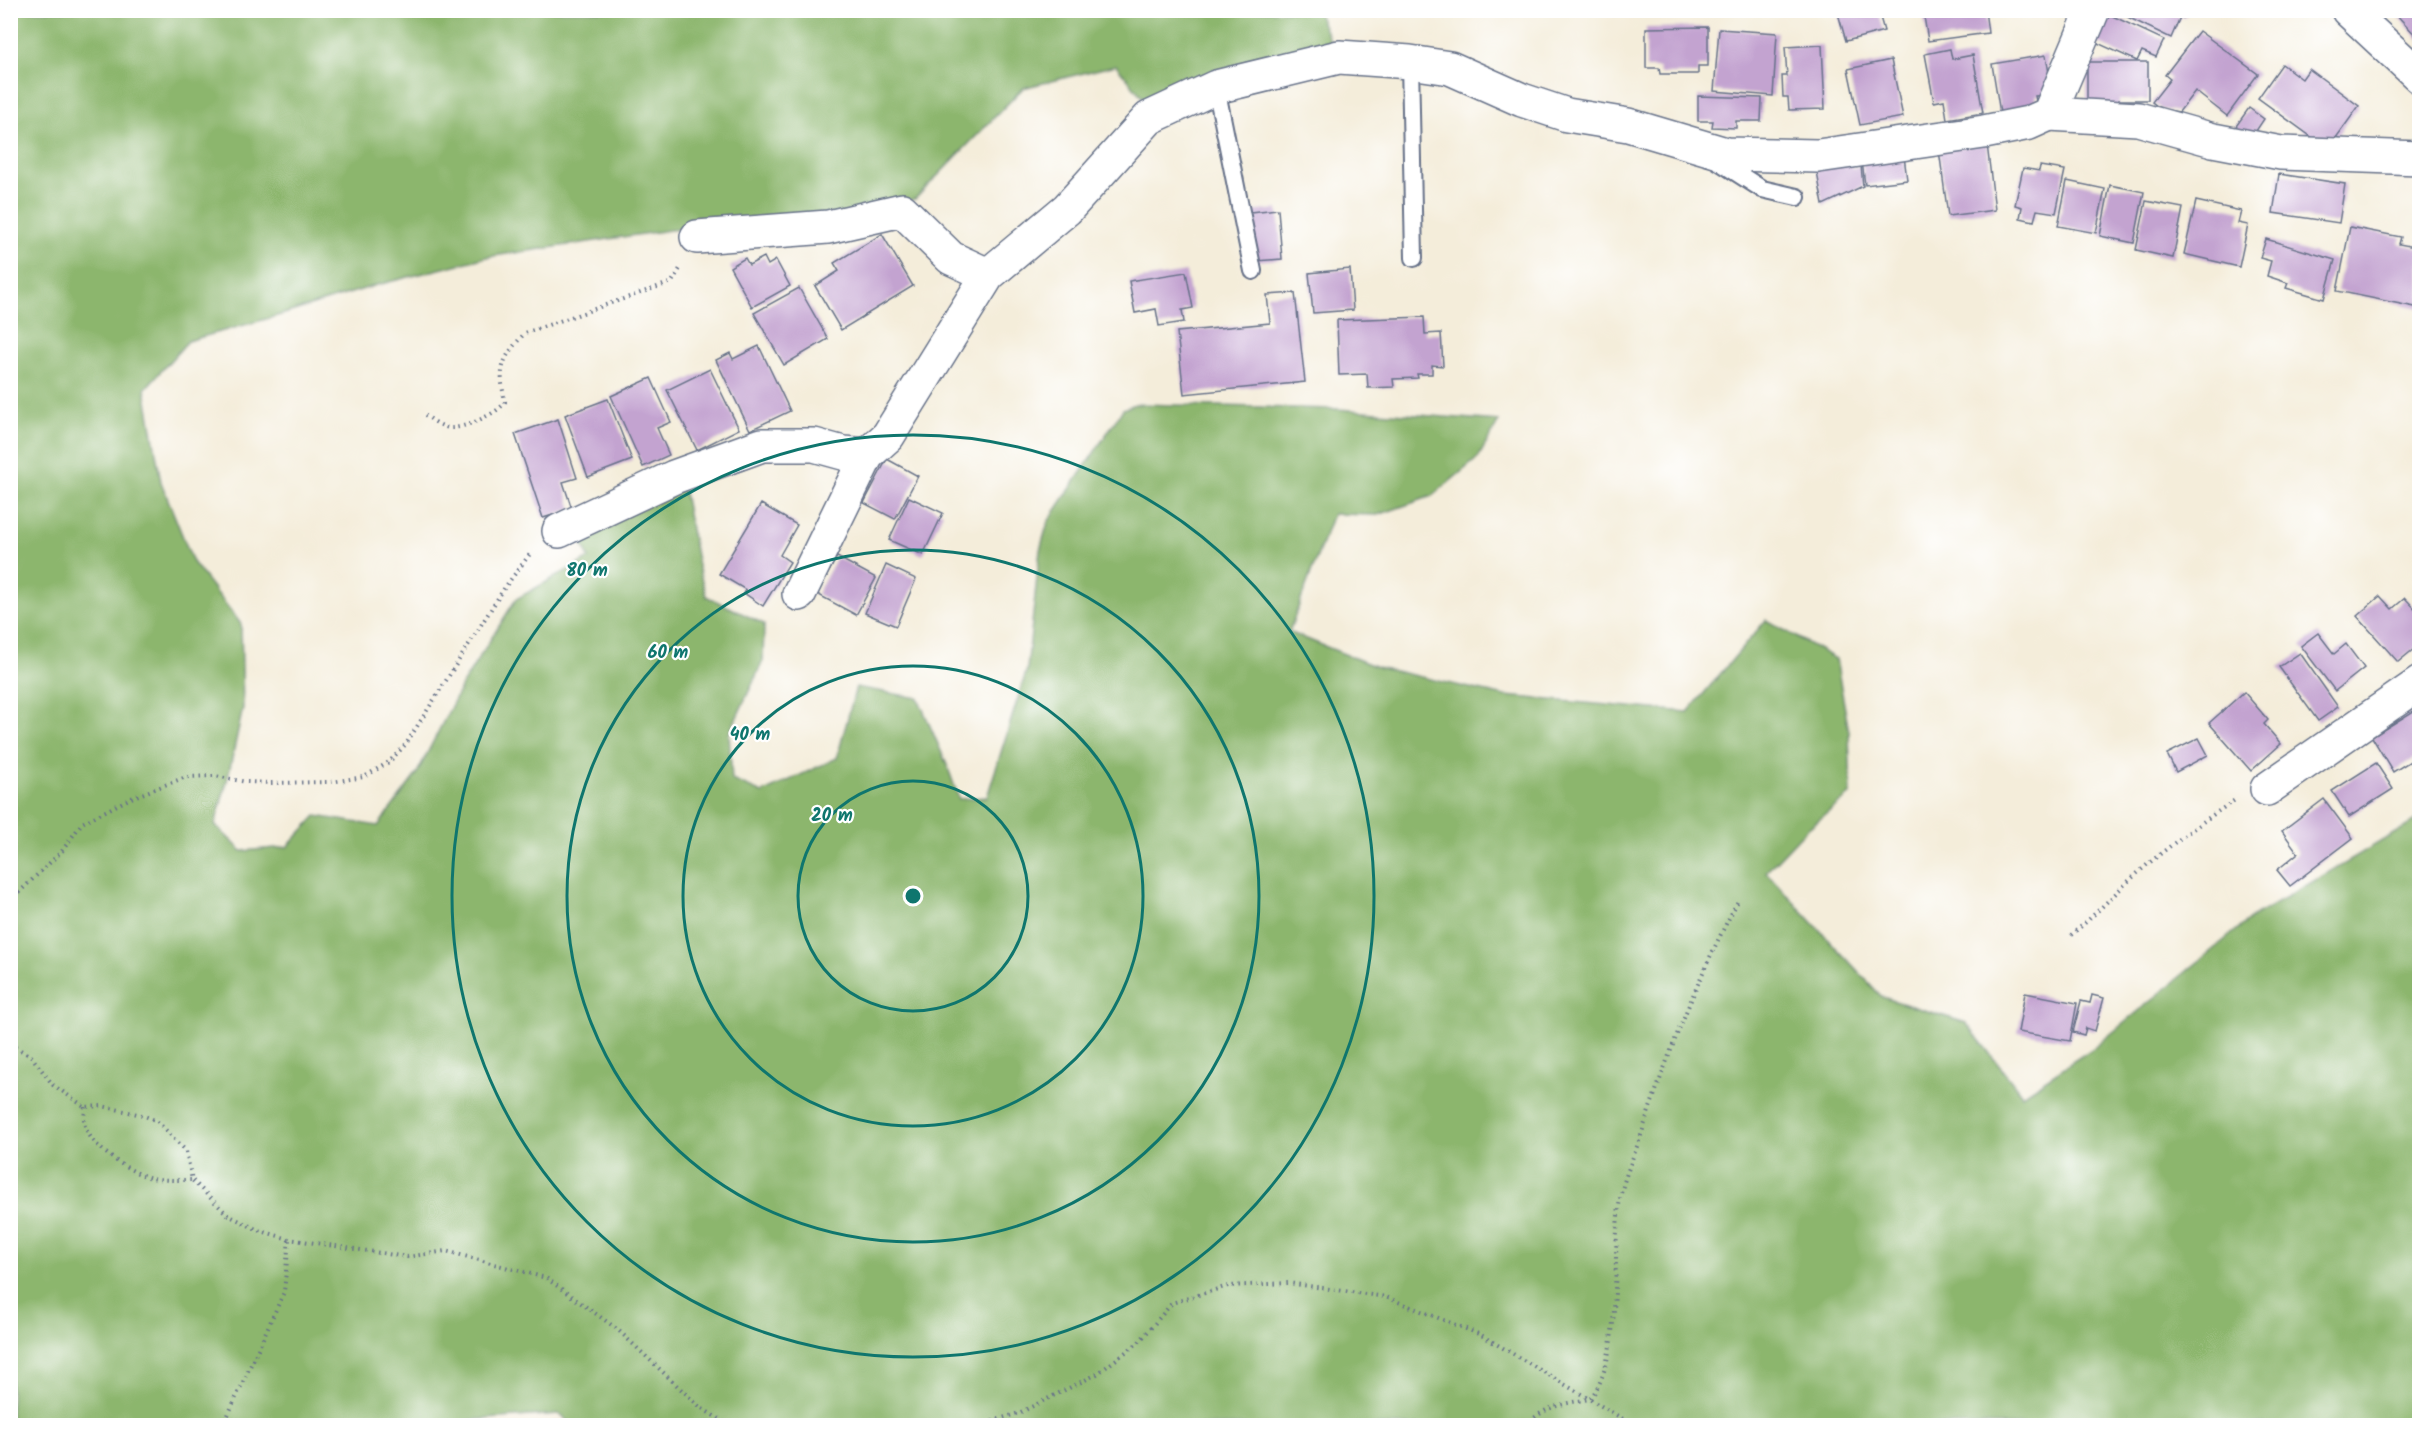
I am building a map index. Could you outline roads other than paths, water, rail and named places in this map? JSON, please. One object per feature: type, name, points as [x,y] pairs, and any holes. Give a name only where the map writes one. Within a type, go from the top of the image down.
[{"type":"street","points":[[2049,114],[2093,10]]},
{"type":"street","points":[[2348,10],[2420,77]]},
{"type":"street","points":[[799,594],[867,455],[888,436],[988,275],[1067,209],[1149,118],[1216,87],[1339,57],[1410,62],[1450,68],[1522,100],[1567,115],[1628,125],[1726,154],[1818,156],[1984,132],[2029,123],[2049,114],[2138,119],[2213,140],[2281,153],[2420,158]]},
{"type":"street","points":[[697,237],[828,227],[903,210],[951,258],[988,275]]},
{"type":"street","points":[[559,531],[674,477],[762,445],[814,445],[843,453],[867,455]]},
{"type":"street","points":[[2267,789],[2420,683]]},
{"type":"lane","points":[[1410,62],[1414,258]]},
{"type":"lane","points":[[1216,87],[1253,272]]},
{"type":"lane","points":[[1698,146],[1723,166],[1762,189],[1797,197]]}]
